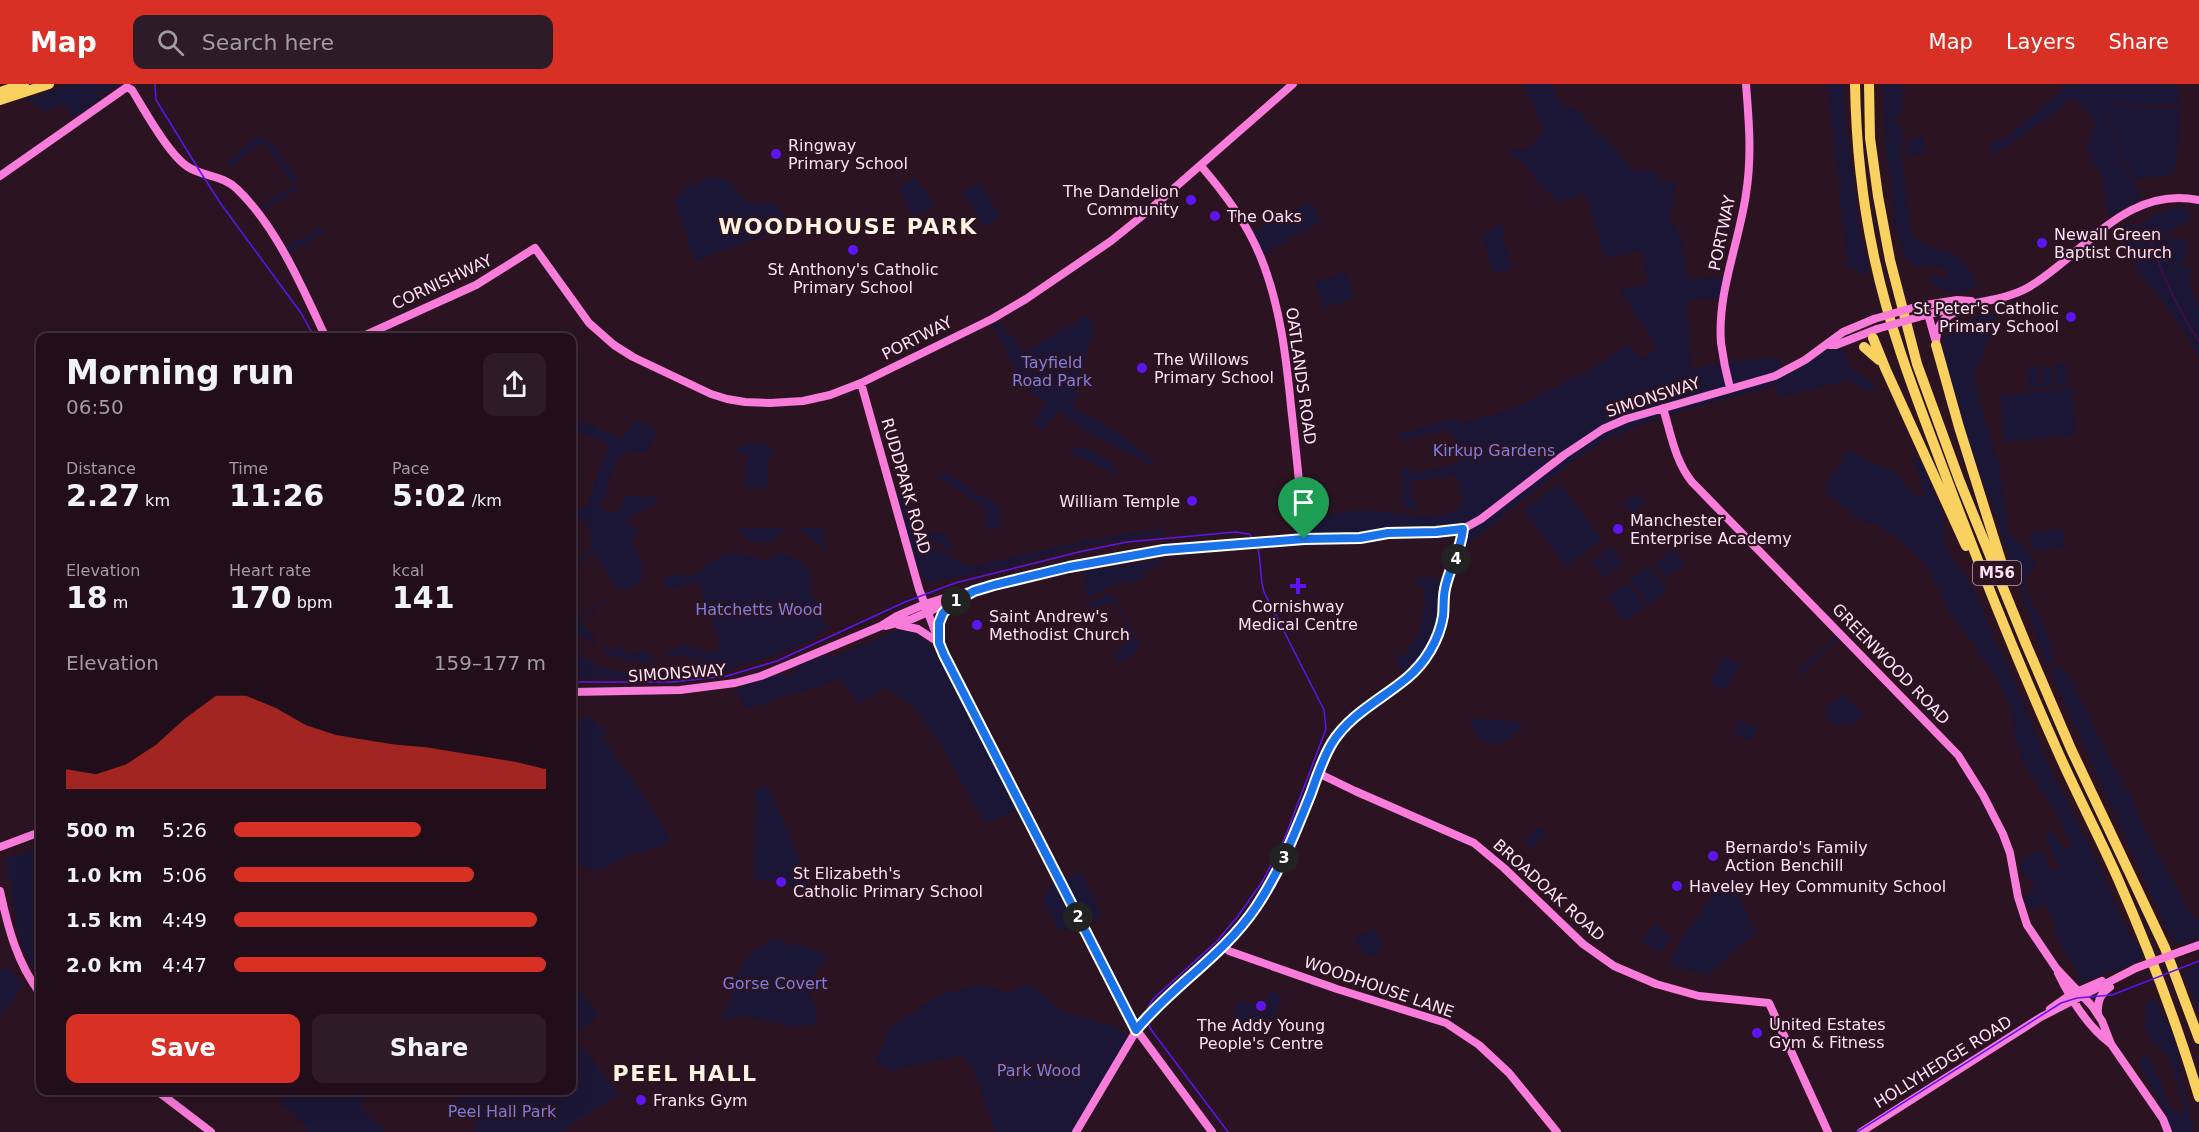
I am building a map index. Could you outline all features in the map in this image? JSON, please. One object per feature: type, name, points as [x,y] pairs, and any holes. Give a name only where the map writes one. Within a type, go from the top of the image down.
[{"type":"highway","points":[[0,92],[24,84]]},
{"type":"highway","points":[[0,100],[49,84]]},
{"type":"highway","name":"M56","points":[[1855,84],[1857,145],[1875,263],[1906,369],[2014,650]]},
{"type":"highway","name":"M56","points":[[1869,84],[1870,138],[1878,196],[1890,260],[1917,364],[1960,482],[2026,644],[2071,749],[2165,948],[2199,1039]]},
{"type":"highway","name":"M56","points":[[1874,333],[1886,370],[2150,954],[2199,1097]]},
{"type":"highway","name":"M56","points":[[1936,345],[2026,644]]},
{"type":"highway","name":"M56","points":[[1864,346],[1875,355],[1886,370]]},
{"type":"street","name":"PORTWAY","points":[[1730,388],[1721,341],[1722,316],[1726,284],[1740,230],[1748,182],[1750,141],[1746,84]]},
{"type":"street","name":"PORTWAY","points":[[535,248],[583,316],[614,345],[656,369],[711,394],[745,402],[803,401],[830,395],[861,383],[992,319],[1026,299],[1111,241],[1201,166],[1289,86]]},
{"type":"street","points":[[0,176],[127,87],[132,90],[176,156],[194,171],[220,178],[236,188],[255,211],[290,265],[324,333]]},
{"type":"street","name":"OATLANDS ROAD","points":[[1201,166],[1227,197],[1241,219],[1260,256],[1274,296],[1286,361],[1304,539]]},
{"type":"street","name":"SIMONSWAY","points":[[1832,345],[1832,339],[1871,320],[1899,312],[1922,312],[1980,302],[2006,296],[2029,287],[2125,212],[2146,203],[2166,199],[2199,200]]},
{"type":"street","name":"CORNISHWAY","points":[[370,333],[476,285],[535,248]]},
{"type":"street","name":"SIMONSWAY","points":[[576,692],[680,690],[735,683],[761,676],[886,625],[922,610],[925,604],[1069,567],[1164,550],[1463,529],[1481,519],[1564,455],[1603,429],[1626,419],[1775,376],[1832,345],[1874,333],[1957,300],[1980,302]]},
{"type":"street","points":[[1936,345],[1937,329],[1945,318],[1980,302]]},
{"type":"street","points":[[1922,312],[1936,345]]},
{"type":"street","points":[[1871,320],[1874,333]]},
{"type":"street","points":[[1832,345],[1864,346]]},
{"type":"street","name":"RUDDPARK ROAD","points":[[861,383],[925,604],[939,643],[1136,1030],[1212,1132]]},
{"type":"street","name":"GREENWOOD ROAD","points":[[1663,408],[1684,473],[1692,483],[1958,754],[2003,834],[2010,853],[2018,897],[2027,925],[2077,996],[2098,1015],[2111,1044],[2163,1119],[2168,1132]]},
{"type":"street","points":[[1076,1132],[1136,1030],[1165,998],[1203,967],[1224,946],[1255,909],[1288,850],[1332,742],[1351,721],[1408,677],[1423,662],[1438,634],[1445,589],[1462,544],[1463,529]]},
{"type":"street","name":"SIMONSWAY","points":[[925,604],[959,599],[974,591]]},
{"type":"street","points":[[886,625],[904,625],[915,628],[939,643],[940,617],[959,599]]},
{"type":"street","name":"BROADOAK ROAD","points":[[1318,773],[1474,843],[1504,868],[1583,944],[1614,966],[1656,984],[1699,996],[1769,1003],[1828,1132]]},
{"type":"street","points":[[0,847],[36,834]]},
{"type":"street","points":[[0,891],[15,950],[36,987]]},
{"type":"street","name":"HOLLYHEDGE ROAD","points":[[1861,1132],[2077,996],[2136,968],[2199,945]]},
{"type":"street","name":"WOODHOUSE LANE","points":[[1224,946],[1229,951],[1328,986],[1446,1023],[1479,1045],[1509,1073],[1557,1132]]},
{"type":"street","points":[[2098,1015],[2099,999],[2103,992],[2136,968]]},
{"type":"street","points":[[2077,996],[2111,1044]]},
{"type":"street","points":[[163,1095],[211,1132]]},
{"type":"green space","points":[[73,84],[119,84],[104,95],[102,93],[98,95],[99,101],[72,117],[61,102],[47,112],[26,99]]},
{"type":"green space","name":"Kirkup Gardens","points":[[1523,84],[1550,84],[1564,107],[1580,111],[1586,122],[1607,138],[1631,169],[1653,170],[1660,179],[1676,184],[1670,220],[1682,237],[1687,279],[1728,277],[1724,297],[1687,301],[1692,370],[1724,362],[1779,357],[1782,372],[1829,345],[1842,346],[1850,366],[1876,387],[1871,393],[1848,380],[1779,398],[1776,386],[1651,421],[1603,442],[1581,455],[1468,544],[1462,544],[1463,529],[1304,539],[1303,522],[1308,519],[1364,510],[1431,516],[1455,510],[1463,502],[1457,475],[1411,481],[1413,499],[1420,511],[1403,509],[1402,468],[1410,467],[1412,473],[1457,464],[1459,441],[1446,430],[1402,441],[1399,434],[1459,417],[1460,423],[1508,411],[1596,366],[1628,344],[1635,353],[1644,358],[1657,348],[1619,289],[1648,284],[1642,251],[1605,258],[1585,193],[1558,203],[1545,188],[1531,201],[1530,199],[1543,188],[1520,160],[1508,154],[1514,148],[1528,149],[1544,129]]},
{"type":"green space","points":[[1827,84],[1844,84],[1846,133],[1860,231],[1869,266],[1866,276],[1848,267]]},
{"type":"green space","points":[[1883,84],[1901,84],[1903,92],[1902,111],[1896,121],[1905,135],[1902,136],[1901,155],[1912,236],[1926,245],[1957,256],[1964,263],[1977,285],[1964,292],[1952,293],[1940,289],[1930,279],[1934,274],[1948,277],[1945,270],[1941,267],[1911,264],[1902,249],[1894,217],[1887,159]]},
{"type":"green space","points":[[2061,84],[2068,84],[2070,87],[2073,84],[2171,84],[2179,91],[2180,105],[2110,104],[2110,124],[2114,144],[2141,198],[2109,217],[2102,178],[2086,150],[2095,122],[2074,98],[1992,155],[1989,144],[2005,139],[2064,88]]},
{"type":"green space","points":[[2111,106],[2180,108],[2179,145],[2174,174],[2135,180],[2120,154],[2113,135]]},
{"type":"green space","points":[[258,135],[264,141],[230,167],[227,163]]},
{"type":"green space","points":[[1923,136],[1926,154],[1908,156],[1906,145],[1909,139]]},
{"type":"green space","points":[[268,139],[298,178],[293,183],[263,143]]},
{"type":"green space","points":[[705,176],[728,180],[748,203],[775,202],[790,225],[695,262],[674,201],[691,183],[695,187]]},
{"type":"green space","points":[[912,179],[917,179],[935,206],[917,216],[912,215],[899,190],[902,185]]},
{"type":"green space","points":[[979,182],[1001,217],[985,227],[962,192]]},
{"type":"green space","points":[[294,184],[297,189],[264,211],[261,207]]},
{"type":"green space","points":[[1310,201],[1322,221],[1261,256],[1249,234]]},
{"type":"green space","points":[[2184,207],[2189,213],[2189,221],[2165,234],[2169,239],[2181,238],[2188,244],[2183,266],[2190,268],[2191,287],[2199,309],[2199,357],[2180,325],[2138,270],[2116,231],[2120,226],[2126,224],[2144,226],[2155,214]]},
{"type":"green space","points":[[1501,223],[1512,269],[1493,273],[1481,232],[1492,230]]},
{"type":"green space","points":[[321,227],[324,233],[289,252],[286,247]]},
{"type":"green space","points":[[1346,272],[1354,298],[1324,308],[1315,282]]},
{"type":"green space","points":[[1992,311],[1997,313],[1997,316],[1975,375],[1975,382],[2000,469],[2009,533],[2031,553],[2036,566],[2023,583],[2049,636],[2054,660],[2049,664],[2046,663],[1967,435],[1945,360],[1944,339],[1953,326]]},
{"type":"green space","name":"Tayfield Road Park","points":[[1087,315],[1095,321],[1073,408],[1119,434],[1154,460],[1152,465],[1085,431],[1060,411],[1041,431],[1033,423],[1046,404],[1026,389],[992,325],[999,321],[1007,334],[1012,334],[1023,353]]},
{"type":"green space","points":[[2066,363],[2068,385],[2057,386],[2055,364]]},
{"type":"green space","points":[[2052,365],[2054,387],[2043,388],[2041,366]]},
{"type":"green space","points":[[2038,366],[2040,388],[2029,389],[2027,367]]},
{"type":"green space","points":[[2072,388],[2076,435],[2004,442],[2000,395]]},
{"type":"green space","points":[[576,419],[619,438],[625,436],[636,419],[657,430],[649,451],[624,453],[616,462],[600,505],[610,512],[618,512],[625,496],[657,497],[656,503],[628,518],[630,525],[638,529],[633,541],[643,570],[642,580],[630,589],[617,589],[594,554],[576,565],[576,561],[590,552],[593,542],[589,537],[590,530],[585,523],[576,518],[576,508],[581,509],[587,505],[607,449],[607,445],[601,440],[576,431]]},
{"type":"green space","points":[[748,442],[765,444],[777,455],[769,455],[767,489],[745,488],[747,454],[734,453]]},
{"type":"green space","points":[[1084,447],[1112,462],[1118,476],[1067,451]]},
{"type":"green space","points":[[1851,450],[1877,466],[1889,468],[1900,476],[1918,498],[1924,496],[1915,456],[1922,463],[1944,516],[1944,533],[1948,552],[1978,598],[2013,676],[2052,774],[2091,846],[2092,854],[2101,867],[2123,923],[2142,953],[2141,958],[2135,963],[2087,981],[2079,981],[2077,970],[2058,942],[2048,903],[2029,909],[2024,899],[2036,886],[2019,866],[2023,860],[2038,849],[2052,871],[2060,867],[2045,840],[2051,830],[2065,849],[2072,846],[2072,842],[2066,836],[2060,819],[2023,763],[2015,737],[2011,707],[1995,675],[1979,655],[1973,642],[1947,610],[1924,563],[1902,542],[1875,523],[1869,524],[1859,519],[1828,494],[1826,482],[1843,461],[1842,456]]},
{"type":"green space","points":[[946,472],[987,500],[988,497],[999,507],[1002,524],[991,532],[986,525],[985,508],[938,476]]},
{"type":"green space","points":[[1559,483],[1602,539],[1566,567],[1523,510]]},
{"type":"green space","points":[[907,490],[915,534],[919,539],[970,567],[1082,541],[1158,529],[1162,523],[1163,534],[1078,547],[995,570],[929,583],[923,577],[913,555],[895,495]]},
{"type":"green space","points":[[1638,495],[1646,503],[1631,513],[1625,508],[1624,502],[1631,496]]},
{"type":"green space","points":[[737,528],[786,528],[773,542],[750,542]]},
{"type":"green space","points":[[798,528],[823,528],[826,551]]},
{"type":"green space","points":[[2063,528],[2065,548],[2032,551],[2031,532]]},
{"type":"green space","points":[[940,532],[950,539],[952,552],[921,534]]},
{"type":"green space","points":[[1610,546],[1623,564],[1614,570],[1601,553]]},
{"type":"green space","points":[[1674,549],[1685,564],[1666,578],[1655,563]]},
{"type":"green space","name":"Hatchetts Wood","points":[[734,552],[766,561],[777,553],[798,559],[810,571],[811,591],[828,627],[821,634],[797,646],[732,668],[734,670],[670,679],[576,678],[576,650],[603,668],[644,673],[674,670],[697,663],[703,656],[699,655],[690,661],[689,655],[662,658],[686,642],[691,649],[697,645],[700,651],[704,650],[706,654],[722,648],[698,582],[665,590],[665,577],[699,573],[724,555]]},
{"type":"green space","points":[[1599,554],[1613,572],[1604,578],[1591,561]]},
{"type":"green space","points":[[1164,560],[1165,565],[1163,566],[1162,563],[1144,572],[1146,576],[1130,584],[1120,582],[1087,598],[1084,571]]},
{"type":"green space","points":[[1649,565],[1668,590],[1648,605],[1629,580]]},
{"type":"green space","points":[[1418,577],[1443,579],[1439,615],[1435,633],[1425,654],[1415,666],[1404,672],[1394,656],[1396,654],[1402,658],[1421,625],[1425,598],[1424,588],[1414,582]]},
{"type":"green space","points":[[1627,582],[1645,607],[1625,622],[1606,597]]},
{"type":"green space","points":[[1106,594],[1113,595],[1135,637],[1137,636],[1140,642],[1136,653],[1118,663],[1114,656],[1123,649],[1122,630],[1126,625],[1115,603],[1091,608],[1090,605],[1091,601]]},
{"type":"green space","points":[[603,595],[608,600],[580,619],[597,644],[580,636],[577,640],[576,613],[579,616],[605,600]]},
{"type":"green space","points":[[901,629],[917,634],[930,645],[948,669],[1022,806],[985,824],[925,722],[909,703],[885,689],[857,704],[842,679],[745,709],[743,707],[737,690],[748,683],[769,676],[789,675],[800,663],[826,654],[830,658]]},
{"type":"green space","points":[[1837,633],[1840,636],[1800,676],[1797,672]]},
{"type":"green space","points":[[621,645],[626,652],[635,654],[644,649],[654,662],[657,661],[657,664],[629,661],[602,653],[607,646],[611,651]]},
{"type":"green space","points":[[1723,656],[1741,665],[1726,690],[1711,684]]},
{"type":"green space","points":[[2057,666],[2063,668],[2073,683],[2148,835],[2191,914],[2199,920],[2199,939],[2178,944],[2167,930],[2050,670]]},
{"type":"green space","points":[[1844,694],[1864,715],[1850,725],[1828,724],[1825,709]]},
{"type":"green space","points":[[586,715],[606,730],[604,736],[611,751],[633,779],[669,836],[669,843],[632,854],[601,870],[588,870],[576,859],[576,727]]},
{"type":"green space","points":[[1469,717],[1524,723],[1508,739],[1493,744],[1486,743],[1479,738]]},
{"type":"green space","points":[[1739,720],[1757,728],[1752,741],[1733,734]]},
{"type":"green space","points":[[768,785],[808,881],[806,891],[777,882],[754,880],[756,789]]},
{"type":"green space","points":[[1543,828],[1544,837],[1534,847],[1529,847],[1526,841],[1529,835]]},
{"type":"green space","points":[[36,848],[36,968],[33,970],[21,944],[5,859]]},
{"type":"green space","points":[[1080,871],[1102,916],[1072,931],[1058,929],[1043,899],[1050,887]]},
{"type":"green space","points":[[1734,878],[1742,903],[1757,933],[1732,952],[1710,975],[1668,965],[1680,941],[1716,890],[1722,888],[1727,880]]},
{"type":"green space","points":[[1654,923],[1662,929],[1650,947],[1641,940]]},
{"type":"green space","points":[[1378,929],[1382,948],[1369,956],[1362,951],[1356,935]]},
{"type":"green space","points":[[1663,930],[1672,936],[1660,954],[1651,947]]},
{"type":"green space","name":"Gorse Covert","points":[[779,938],[792,945],[826,954],[827,960],[817,970],[810,998],[817,1010],[815,1025],[796,1027],[736,1015],[727,1021],[721,1016],[744,961],[762,946]]},
{"type":"green space","points":[[2199,965],[2199,1012],[2183,971]]},
{"type":"green space","points":[[8,967],[23,985],[0,1017],[0,969],[2,972]]},
{"type":"green space","name":"Park Wood","points":[[978,984],[1008,993],[1022,984],[1037,989],[1062,1012],[1115,1026],[1130,1037],[1076,1132],[995,1132],[973,1069],[962,1055],[889,1071],[878,1063],[877,1057],[889,1028],[938,996]]},
{"type":"green space","name":"Peel Hall Park","points":[[576,986],[599,1015],[576,1034]]},
{"type":"green space","points":[[1269,991],[1282,995],[1274,1020],[1261,1016]]},
{"type":"green space","points":[[2154,999],[2171,1027],[2181,1063],[2182,1081],[2194,1132],[2172,1132],[2162,1106],[2139,1066],[2140,1057],[2147,1056],[2172,1110],[2182,1115],[2184,1108],[2170,1062],[2151,1040],[2146,1029],[2145,1017],[2148,1000]]},
{"type":"green space","points":[[1239,1001],[1264,1004],[1255,1030],[1234,1025],[1235,1006]]},
{"type":"green space","name":"Peel Hall Park","points":[[576,1040],[619,1094],[565,1129],[567,1132],[472,1132],[476,1123],[455,1102],[463,1095],[576,1095]]},
{"type":"green space","points":[[282,1095],[363,1095],[363,1111],[385,1129],[383,1132],[307,1132],[303,1123],[282,1104]]},
{"type":"waterway","points":[[2148,232],[2169,288],[2199,341]]},
{"type":"tram line","points":[[155,84],[156,100],[201,173],[301,313],[312,333]]},
{"type":"tram line","points":[[576,682],[672,682],[727,676],[777,661],[905,602],[955,583],[1127,542],[1236,532],[1249,534],[1254,539],[1259,553],[1264,592],[1324,710],[1326,729],[1284,840],[1262,882],[1216,942],[1154,998],[1147,1014],[1152,1031],[1228,1132]]},
{"type":"tram line","points":[[1857,1132],[2061,1003],[2077,998],[2112,995],[2199,961]]},
{"type":"place","name":"Ringway Primary School","points":[[776,154]]},
{"type":"place","name":"The Dandelion Community","points":[[1191,200]]},
{"type":"place","name":"The Oaks","points":[[1215,216]]},
{"type":"place","name":"Newall Green Baptist Church","points":[[2042,243]]},
{"type":"place","name":"St Anthony's Catholic Primary School","points":[[853,250]]},
{"type":"place","name":"St Peter's Catholic Primary School","points":[[2071,317]]},
{"type":"place","name":"The Willows Primary School","points":[[1142,368]]},
{"type":"place","name":"William Temple","points":[[1192,501]]},
{"type":"place","name":"Manchester Enterprise Academy","points":[[1618,529]]},
{"type":"place","name":"Cornishway Medical Centre","points":[[1298,586]]},
{"type":"place","name":"Saint Andrew's Methodist Church","points":[[977,625]]},
{"type":"place","name":"Bernardo's Family Action Benchill","points":[[1713,856]]},
{"type":"place","name":"St Elizabeth's Catholic Primary School","points":[[781,882]]},
{"type":"place","name":"Haveley Hey Community School","points":[[1677,886]]},
{"type":"place","name":"The Addy Young People's Centre","points":[[1261,1006]]},
{"type":"place","name":"United Estates Gym & Fitness","points":[[1757,1033]]},
{"type":"place","name":"Franks Gym","points":[[641,1100]]},
{"type":"district","name":"WOODHOUSE PARK","points":[[848,226]]},
{"type":"district","name":"PEEL HALL","points":[[685,1073]]},
{"type":"route","points":[[1463,529],[1462,544],[1445,589],[1438,634],[1423,662],[1408,677],[1365,708],[1332,742],[1288,850],[1255,909],[1224,946],[1165,998],[1136,1030],[944,655],[939,643],[940,617],[954,602],[974,591],[1069,567],[1164,550],[1304,539],[1360,538],[1388,533],[1463,529]]}]
